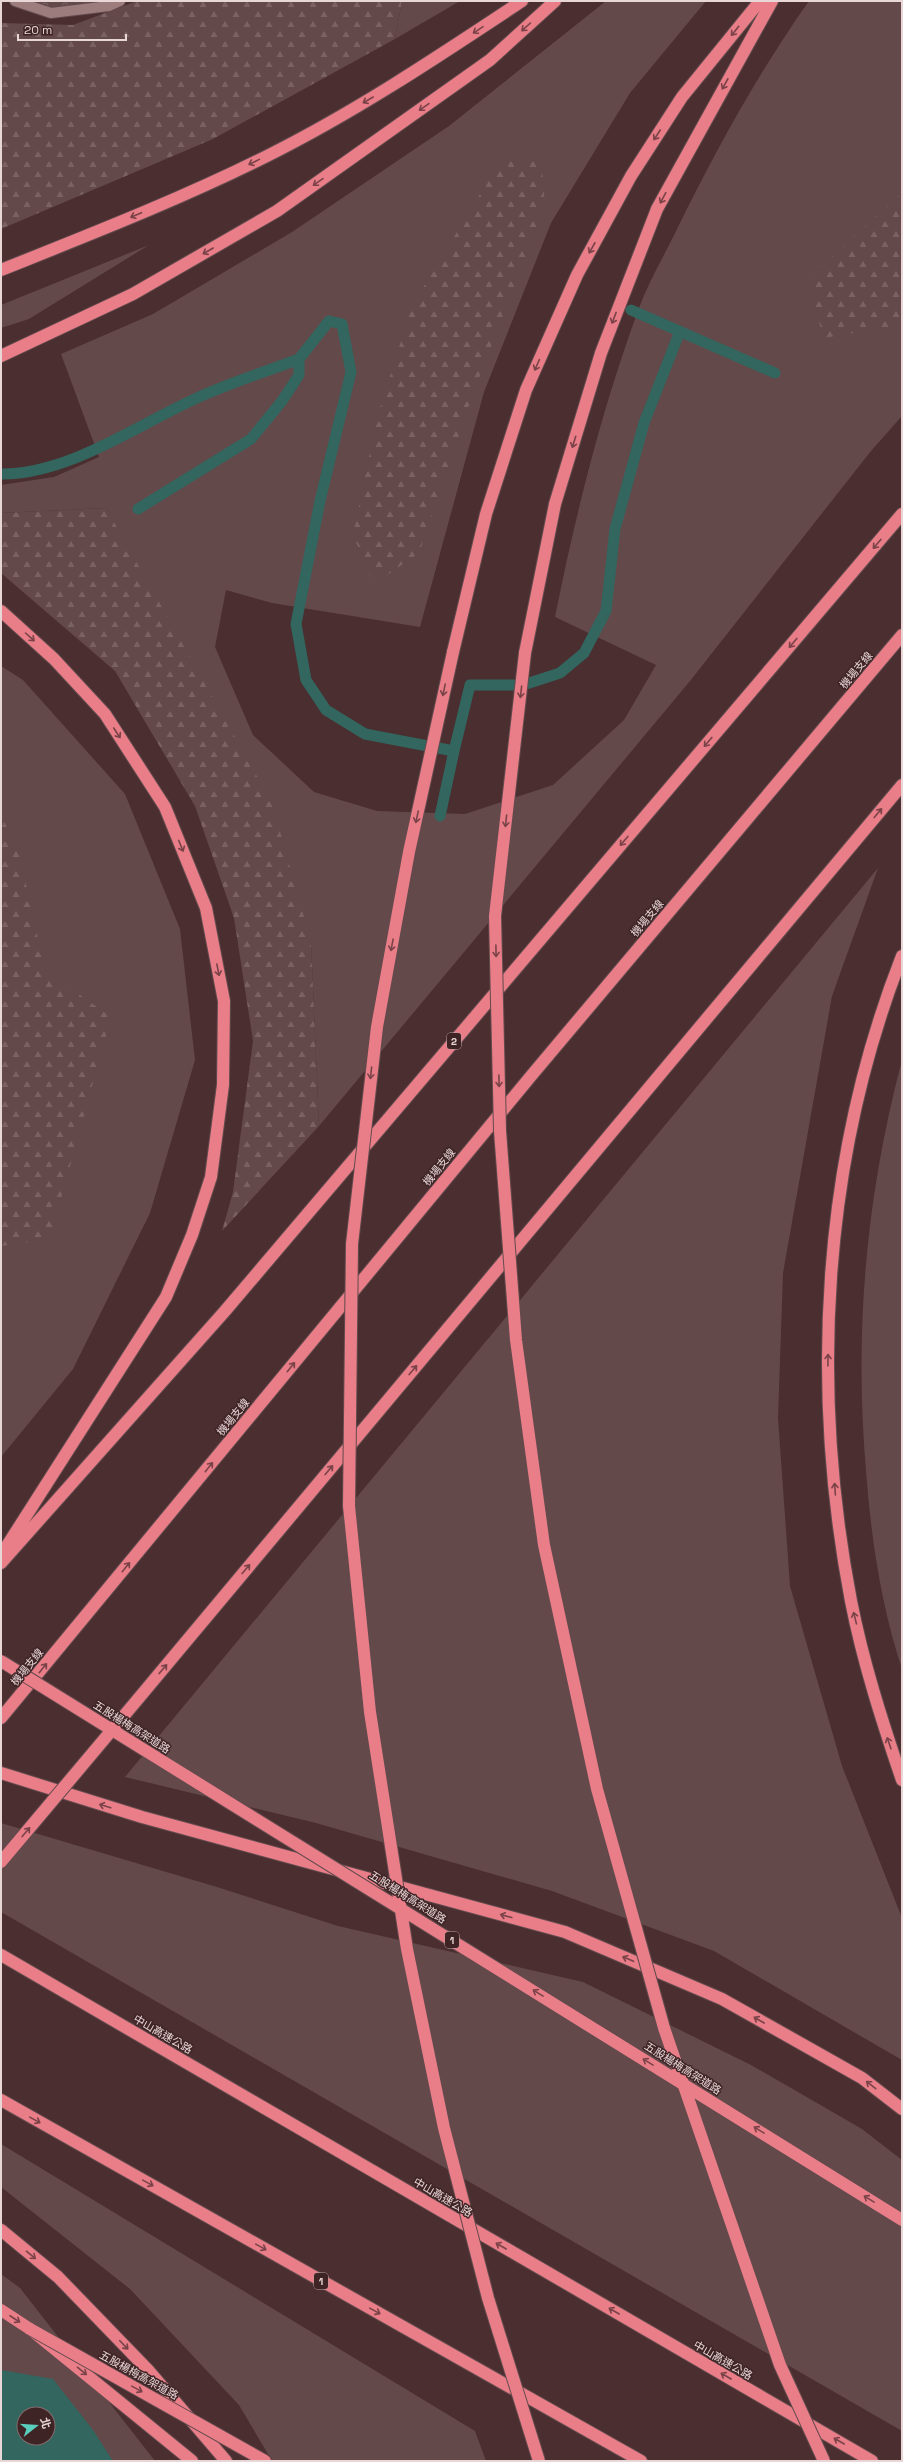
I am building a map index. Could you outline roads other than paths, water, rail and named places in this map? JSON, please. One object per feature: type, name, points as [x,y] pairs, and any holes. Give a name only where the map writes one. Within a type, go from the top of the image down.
[{"type":"highway","points":[[1,270],[204,187],[269,155],[406,78],[522,1]]},
{"type":"highway","points":[[1,356],[133,294],[277,212],[490,60],[555,1]]},
{"type":"highway","points":[[539,2461],[488,2298],[444,2128],[407,1949],[370,1712],[349,1506],[352,1244],[377,1027],[409,852],[453,652],[486,514],[526,390],[577,275],[632,176],[682,97],[760,1]]},
{"type":"highway","points":[[772,1],[657,209],[601,353],[556,504],[525,653],[495,916],[498,1068],[500,1131],[516,1340],[544,1545],[597,1789],[664,2028],[780,2365],[824,2461]]},
{"type":"highway","name":"2","points":[[1,1563],[225,1311],[902,514]]},
{"type":"highway","points":[[1,611],[54,659],[105,714],[166,806],[206,908],[224,1001],[223,1084],[211,1178],[192,1235],[166,1297],[1,1554]]},
{"type":"highway","name":"機場支線","points":[[1,1718],[530,1076],[902,635]]},
{"type":"highway","points":[[1,1862],[902,785]]},
{"type":"highway","points":[[902,956],[882,1008],[851,1126],[830,1264],[828,1383],[836,1496],[851,1602],[877,1705],[902,1780]]},
{"type":"highway","name":"五股楊梅高架道路","points":[[1,1661],[902,2220]]},
{"type":"highway","points":[[1,1773],[142,1817],[564,1932],[722,1999],[862,2078],[902,2109]]},
{"type":"highway","name":"中山高速公路","points":[[1,1955],[872,2461]]},
{"type":"highway","name":"1","points":[[1,2100],[641,2461]]},
{"type":"highway","points":[[1,2230],[58,2277],[148,2370],[226,2461]]},
{"type":"highway","name":"五股楊梅高架道路","points":[[1,2310],[30,2329],[265,2461]]},
{"type":"highway","points":[[30,2329],[192,2461]]},
{"type":"street","points":[[15,1],[51,13],[109,6],[120,1]]},
{"type":"water","points":[[1,2370],[53,2379],[93,2430],[113,2461],[1,2461]]},
{"type":"waterway","points":[[631,310],[775,373]]},
{"type":"waterway","points":[[299,359],[329,321],[342,324],[351,372],[320,501],[296,624],[306,680],[326,710],[365,734],[454,751],[440,816]]},
{"type":"waterway","points":[[454,751],[470,685],[523,685],[560,673],[584,653],[606,611],[615,529],[644,423],[680,331]]},
{"type":"waterway","points":[[1,474],[26,472],[77,458],[209,393],[234,382],[299,359],[299,375],[282,401],[251,439],[138,509]]}]
